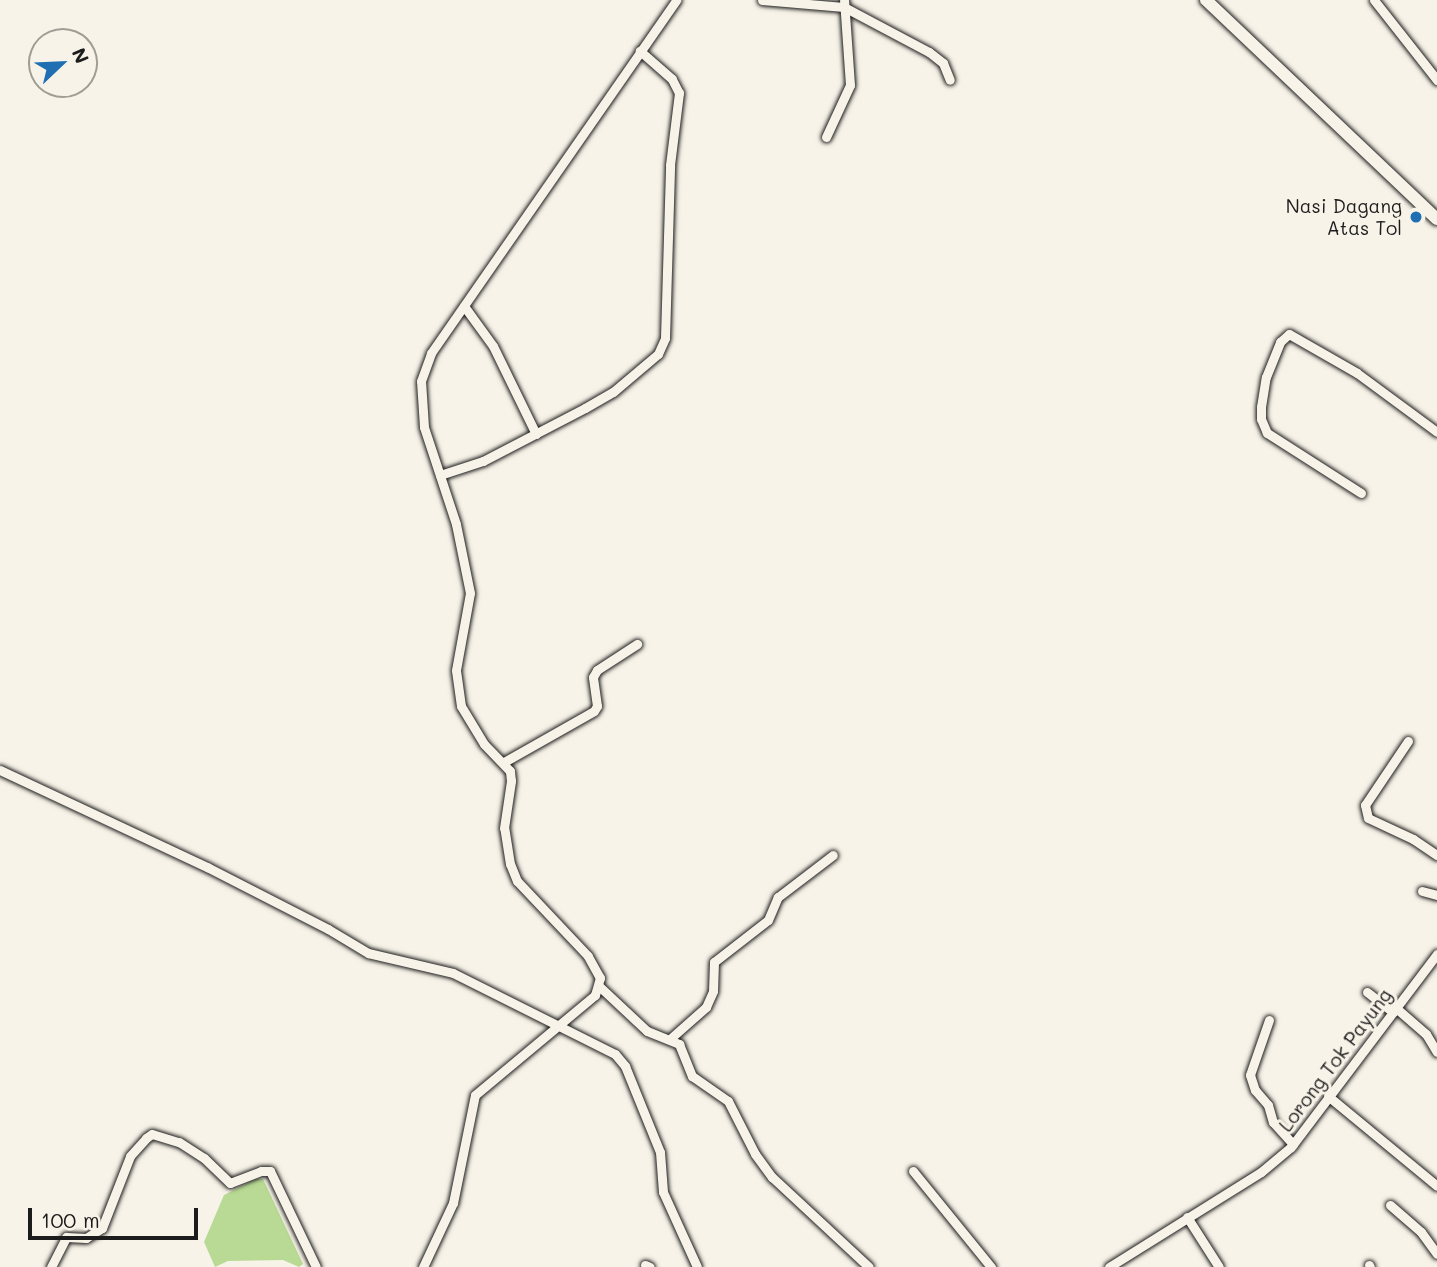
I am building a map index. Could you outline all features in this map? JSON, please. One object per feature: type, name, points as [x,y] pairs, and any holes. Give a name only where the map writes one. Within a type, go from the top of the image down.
[{"type":"street","points":[[676,0],[431,353],[421,381],[424,427],[456,524],[470,593],[456,670],[458,695],[474,731],[503,762],[511,781],[504,828],[514,874],[597,969],[600,987],[647,1031],[671,1038],[683,1050],[695,1079],[728,1101],[755,1154],[772,1177],[869,1267]]},
{"type":"street","points":[[762,0],[844,3],[929,52],[943,63],[950,80]]},
{"type":"street","points":[[1206,0],[1437,219]]},
{"type":"street","points":[[1374,0],[1437,80]]},
{"type":"street","points":[[826,137],[850,85],[844,3]]},
{"type":"street","points":[[440,475],[484,461],[536,435],[613,392],[658,354],[665,338],[670,165],[679,93],[672,79],[640,51]]},
{"type":"street","points":[[464,306],[493,346],[536,435]]},
{"type":"street","points":[[1361,493],[1267,433],[1261,419],[1266,377],[1280,342],[1289,334],[1357,373],[1437,432]]},
{"type":"street","points":[[503,762],[594,711],[597,706],[593,677],[597,670],[637,644]]},
{"type":"street","points":[[1408,741],[1365,805],[1368,818],[1413,839],[1437,855]]},
{"type":"street","points":[[0,770],[207,867],[368,953],[453,973],[609,1051],[622,1062],[660,1152],[663,1192],[697,1267]]},
{"type":"street","points":[[671,1038],[706,1007],[713,990],[714,962],[768,920],[778,897],[832,855]]},
{"type":"street","points":[[1422,891],[1437,895]]},
{"type":"street","name":"Lorong Tok Payung","points":[[1109,1267],[1261,1172],[1293,1144],[1437,954]]},
{"type":"street","points":[[423,1267],[453,1203],[475,1095],[600,987]]},
{"type":"street","points":[[1367,992],[1426,1034],[1437,1052]]},
{"type":"street","points":[[1269,1020],[1250,1074],[1255,1090],[1268,1105],[1273,1122],[1293,1144]]},
{"type":"street","points":[[1328,1096],[1437,1186]]},
{"type":"street","points":[[51,1267],[66,1237],[86,1238],[102,1228],[130,1156],[152,1134],[180,1142],[204,1158],[230,1182],[261,1171],[270,1171],[316,1267]]},
{"type":"street","points":[[913,1171],[991,1267]]},
{"type":"street","points":[[1390,1205],[1421,1232],[1437,1254]]},
{"type":"street","points":[[1187,1217],[1219,1267]]},
{"type":"green space","points":[[256,1179],[263,1179],[303,1264],[299,1267],[283,1260],[228,1261],[215,1267],[204,1242],[224,1195]]},
{"type":"place","name":"Nasi Dagang Atas Tol","points":[[1416,217]]}]
